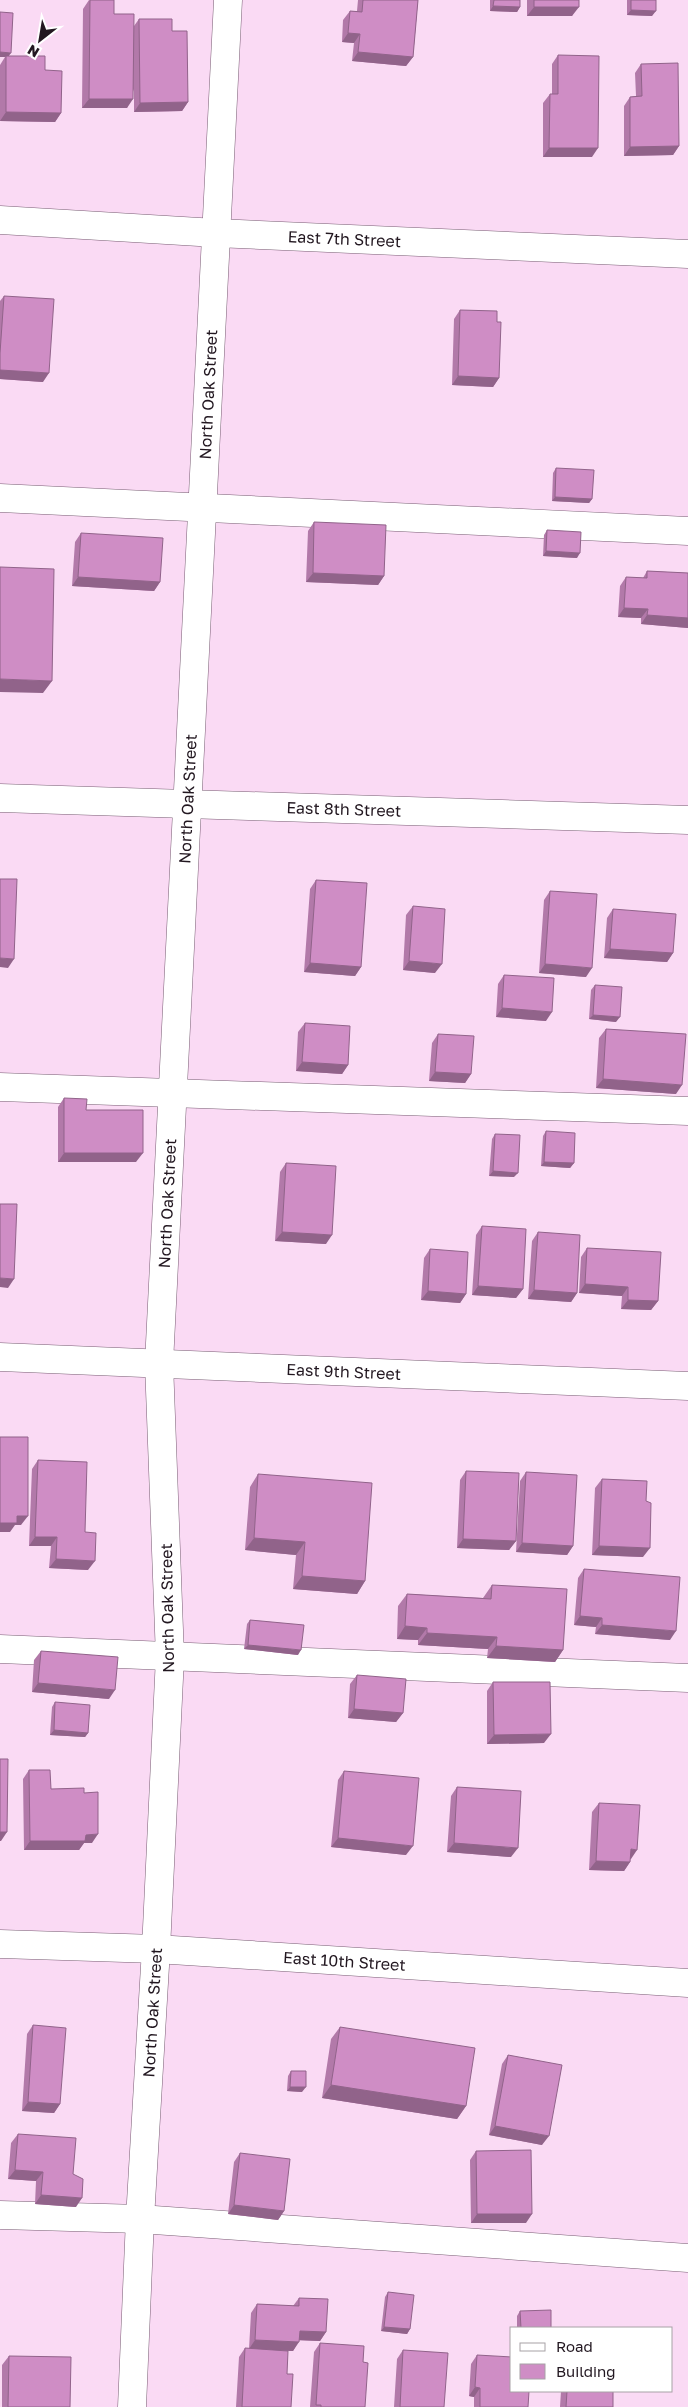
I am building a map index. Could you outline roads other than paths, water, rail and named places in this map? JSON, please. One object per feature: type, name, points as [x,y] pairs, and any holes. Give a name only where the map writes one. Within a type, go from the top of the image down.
[{"type":"street","name":"North Oak Street","points":[[132,2407],[140,2219],[156,1949],[170,1656],[159,1364],[228,0]]},
{"type":"street","name":"East 7th Street","points":[[0,220],[216,233],[688,254]]},
{"type":"street","points":[[0,498],[688,531]]},
{"type":"street","name":"East 8th Street","points":[[0,798],[688,820]]},
{"type":"street","points":[[0,1087],[688,1111]]},
{"type":"street","name":"East 9th Street","points":[[0,1357],[688,1386]]},
{"type":"street","points":[[0,1649],[688,1678]]},
{"type":"street","name":"East 10th Street","points":[[0,1944],[156,1949],[688,1983]]},
{"type":"street","points":[[0,2215],[140,2219],[688,2258]]}]
